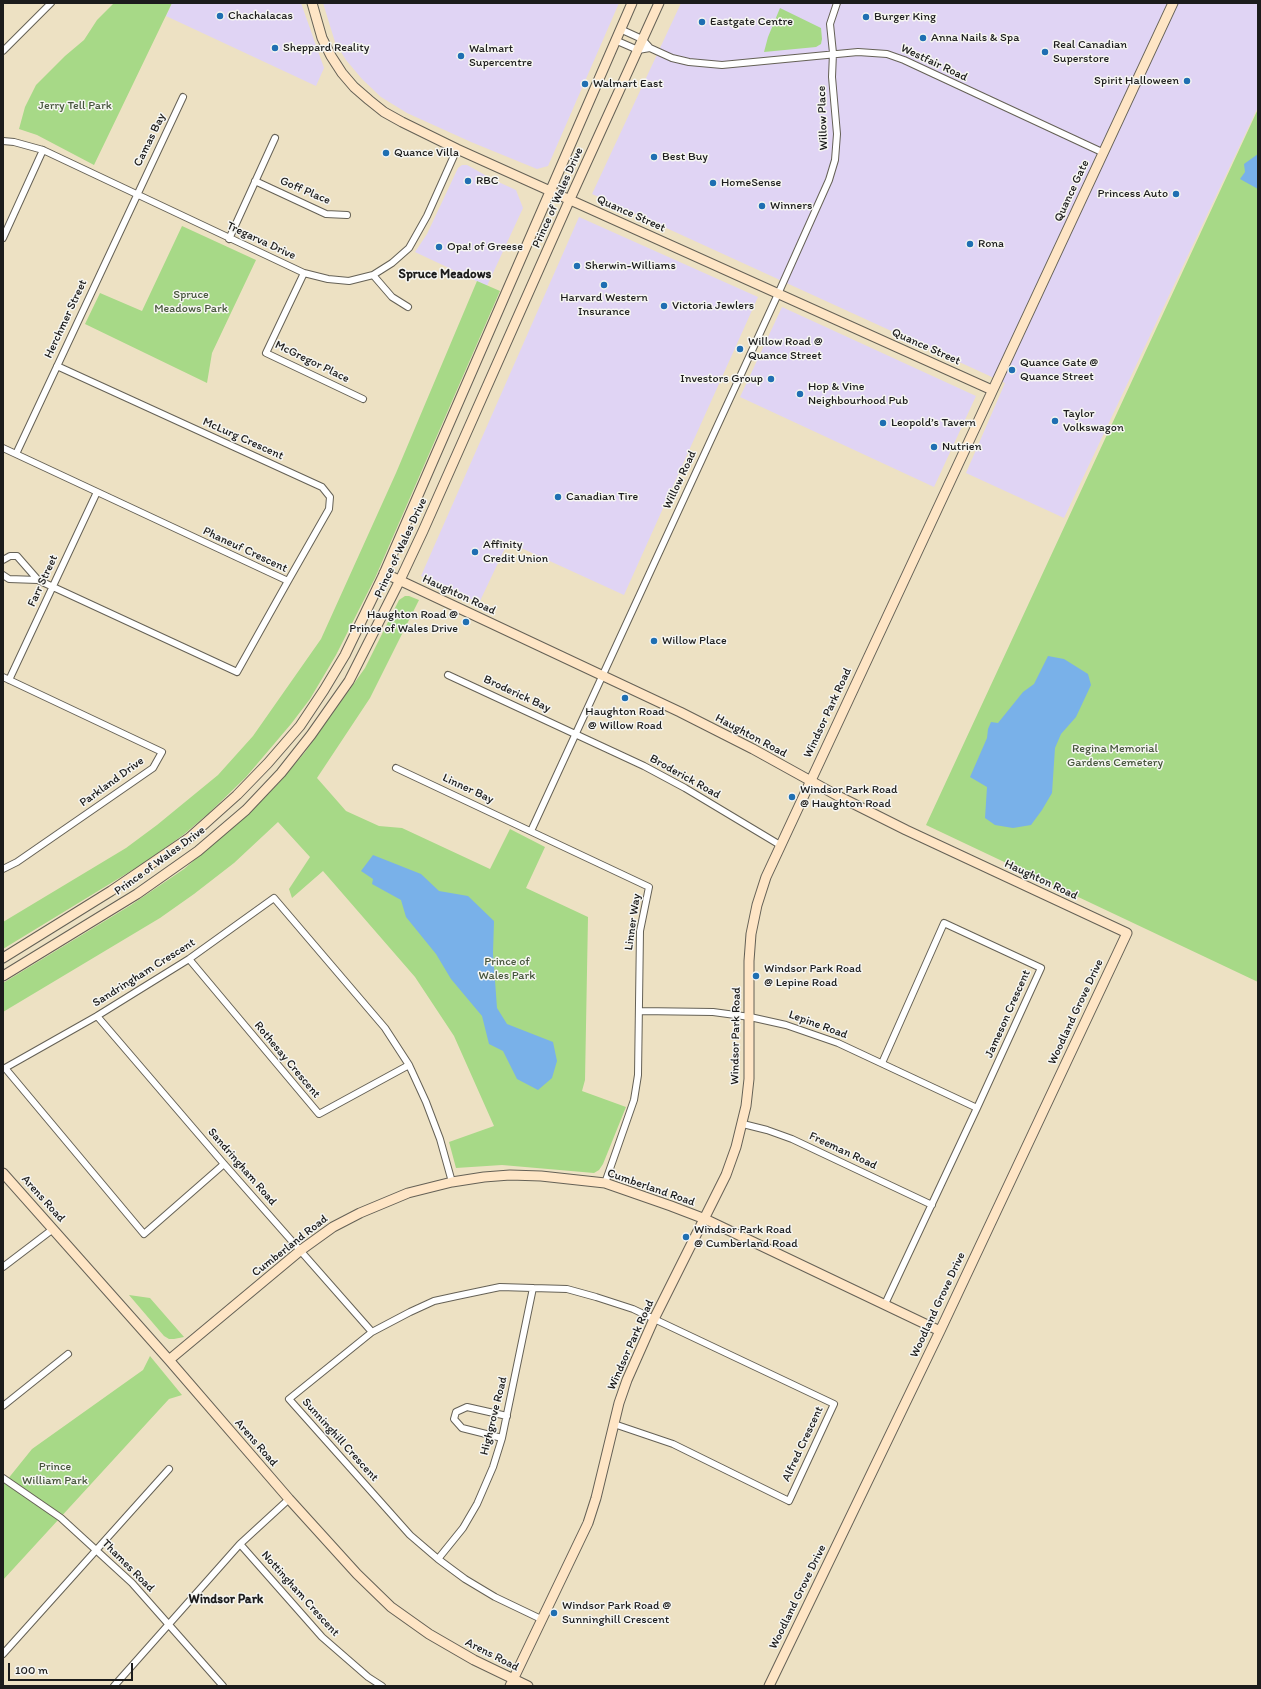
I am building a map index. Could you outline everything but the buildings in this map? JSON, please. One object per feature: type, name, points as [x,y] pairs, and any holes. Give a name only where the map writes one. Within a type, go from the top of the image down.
[{"type":"street","points":[[3,51],[51,3]]},
{"type":"street","name":"Quance Street","points":[[312,3],[316,23],[331,56],[354,87],[384,112],[457,149],[992,390]]},
{"type":"street","name":"Prince of Wales Drive","points":[[3,958],[111,891],[189,838],[237,795],[268,763],[300,726],[324,690],[345,655],[384,573],[632,3]]},
{"type":"street","name":"Prince of Wales Drive","points":[[3,976],[137,894],[198,851],[246,810],[294,757],[349,681],[400,580],[659,3]]},
{"type":"street","name":"Willow Place","points":[[778,294],[829,180],[835,160],[837,134],[832,78],[833,53],[830,24],[831,16],[837,3]]},
{"type":"street","name":"Quance Gate","points":[[992,390],[1173,3]]},
{"type":"street","name":"Westfair Road","points":[[620,29],[642,39],[650,48],[672,58],[689,62],[722,65],[833,53],[870,52],[895,56],[1104,153]]},
{"type":"street","points":[[615,40],[638,50],[650,48]]},
{"type":"street","name":"Camas Bay","points":[[137,194],[183,97]]},
{"type":"street","points":[[229,238],[275,138]]},
{"type":"street","name":"Tregarva Drive","points":[[3,141],[14,142],[43,150],[304,273],[328,279],[349,281],[373,275],[392,263],[408,248],[427,216],[457,149]]},
{"type":"street","points":[[3,238],[43,150]]},
{"type":"street","name":"Goff Place","points":[[255,181],[326,214],[347,215]]},
{"type":"street","name":"Herchmer Street","points":[[16,454],[137,194]]},
{"type":"street","name":"McGregor Place","points":[[304,273],[266,353],[363,399]]},
{"type":"street","points":[[373,275],[392,297],[408,307]]},
{"type":"street","name":"Willow Road","points":[[603,676],[778,294]]},
{"type":"street","name":"McLurg Crescent","points":[[56,366],[322,487],[330,497],[329,509],[288,581]]},
{"type":"street","name":"Windsor Park Road","points":[[512,1683],[541,1619],[588,1523],[596,1498],[626,1380],[654,1319],[705,1219],[731,1162],[743,1124],[748,1079],[750,948],[753,920],[766,877],[992,390]]},
{"type":"street","name":"Phaneuf Crescent","points":[[3,448],[288,581],[237,672],[52,586]]},
{"type":"street","name":"Farr Street","points":[[9,680],[97,492]]},
{"type":"street","points":[[3,560],[10,556],[17,556],[38,580]]},
{"type":"street","name":"Haughton Road","points":[[384,573],[680,712],[906,830],[1127,933]]},
{"type":"street","points":[[3,575],[9,579],[38,580],[52,586]]},
{"type":"street","name":"Broderick Bay","points":[[448,675],[576,734]]},
{"type":"street","points":[[531,831],[603,676]]},
{"type":"street","name":"Parkland Drive","points":[[3,677],[162,752],[153,768],[17,862],[3,869]]},
{"type":"street","name":"Broderick Road","points":[[576,734],[664,777],[780,845]]},
{"type":"street","name":"Linner Bay","points":[[396,768],[531,831]]},
{"type":"street","name":"Linner Way","points":[[531,831],[649,887],[640,931],[638,1075],[634,1100],[605,1183]]},
{"type":"street","name":"Sandringham Crescent","points":[[224,1164],[144,1234],[6,1068],[97,1016],[189,959],[274,898],[385,1028],[409,1065],[426,1102],[440,1139],[452,1182]]},
{"type":"street","name":"Jameson Crescent","points":[[882,1063],[944,923],[1041,968],[885,1304]]},
{"type":"street","name":"Woodland Grove Drive","points":[[769,1686],[940,1330],[1127,933]]},
{"type":"street","name":"Rothesay Crescent","points":[[189,959],[319,1114],[409,1065]]},
{"type":"street","name":"Lepine Road","points":[[639,1011],[701,1011],[750,1017],[806,1030],[882,1063],[977,1108]]},
{"type":"street","name":"Sandringham Road","points":[[97,1016],[224,1164],[372,1332]]},
{"type":"street","name":"Freeman Road","points":[[743,1124],[767,1130],[792,1139],[932,1205]]},
{"type":"street","name":"Arens Road","points":[[3,1173],[169,1360],[289,1499],[357,1574],[391,1607],[429,1634],[512,1683],[528,1686]]},
{"type":"street","name":"Cumberland Road","points":[[169,1360],[300,1250],[333,1227],[360,1213],[408,1193],[452,1182],[484,1177],[529,1175],[571,1178],[605,1183],[671,1206],[705,1219],[940,1330]]},
{"type":"street","points":[[3,1267],[53,1229]]},
{"type":"street","name":"Sunninghill Crescent","points":[[541,1619],[495,1597],[465,1579],[438,1559],[410,1535],[290,1399],[372,1332],[434,1301],[500,1288],[567,1289],[633,1309],[654,1319]]},
{"type":"street","name":"Highgrove Road","points":[[438,1559],[463,1528],[477,1504],[493,1467],[507,1416],[533,1288]]},
{"type":"street","name":"Alfred Crescent","points":[[614,1424],[673,1444],[788,1501],[834,1404],[654,1319]]},
{"type":"street","points":[[3,1406],[68,1354]]},
{"type":"street","points":[[502,1438],[462,1428],[454,1420],[456,1412],[467,1407],[507,1416]]},
{"type":"street","points":[[3,1654],[169,1469]]},
{"type":"street","name":"Thames Road","points":[[3,1478],[61,1518],[132,1583],[223,1686]]},
{"type":"street","points":[[114,1686],[167,1624],[240,1544],[289,1499]]},
{"type":"street","name":"Nottingham Crescent","points":[[240,1544],[322,1637],[368,1677],[382,1686]]},
{"type":"shaded area","points":[[172,3],[301,3],[324,68],[316,86],[166,16]]},
{"type":"shaded area","points":[[323,3],[619,3],[548,166],[537,169],[471,142],[407,113],[381,97],[362,79],[346,60],[335,42]]},
{"type":"shaded area","points":[[681,3],[1258,3],[1258,107],[1064,518],[966,473],[1005,383],[592,194]]},
{"type":"shaded area","points":[[462,165],[467,165],[516,190],[523,208],[487,286],[415,252],[427,234],[458,168]]},
{"type":"shaded area","points":[[579,217],[758,297],[624,595],[508,542],[479,603],[421,576]]},
{"type":"shaded area","points":[[782,307],[976,396],[934,487],[740,397]]},
{"type":"green space","name":"Jerry Tell Park","points":[[114,3],[172,3],[94,165],[37,135],[19,129],[25,107],[36,85],[65,56],[84,40],[97,20]]},
{"type":"green space","points":[[780,8],[821,28],[821,44],[816,47],[764,52],[768,37]]},
{"type":"green space","name":"Regina Memorial Gardens Cemetery","points":[[1258,109],[1258,982],[926,825]]},
{"type":"green space","name":"Spruce Meadows Park","points":[[182,226],[256,260],[212,353],[207,383],[85,324],[100,293],[142,311]]},
{"type":"green space","points":[[477,281],[500,291],[375,578],[336,655],[310,699],[246,777],[209,813],[183,835],[144,863],[3,949],[3,922],[126,848],[157,825],[218,775],[253,736],[321,639],[396,473]]},
{"type":"green space","name":"Prince of Wales Park","points":[[405,596],[419,600],[370,698],[317,778],[346,811],[379,826],[402,828],[490,869],[510,829],[545,847],[526,888],[588,917],[585,1080],[582,1091],[626,1107],[603,1164],[599,1170],[594,1173],[502,1165],[456,1168],[449,1142],[494,1126],[454,1036],[415,977],[323,871],[292,898],[289,889],[310,857],[278,822],[234,863],[160,918],[3,1012],[3,983],[131,905],[184,869],[250,812],[278,784],[305,752],[365,668],[399,600]]},
{"type":"green space","points":[[129,1295],[150,1298],[184,1337],[169,1339],[164,1336]]},
{"type":"green space","name":"Prince William Park","points":[[150,1356],[182,1395],[169,1399],[3,1580],[3,1485],[32,1449],[143,1370]]},
{"type":"water","points":[[1258,154],[1258,189],[1240,179],[1245,172],[1244,164]]},
{"type":"water","points":[[1048,656],[1064,659],[1088,674],[1091,685],[1076,717],[1061,734],[1055,748],[1052,793],[1042,810],[1031,825],[1013,828],[995,825],[985,818],[987,787],[970,777],[987,738],[988,729],[991,722],[998,723],[1023,692],[1034,684]]},
{"type":"water","points":[[373,855],[421,874],[439,891],[468,896],[494,921],[493,953],[497,1008],[507,1024],[553,1042],[557,1061],[552,1078],[538,1090],[517,1079],[503,1051],[489,1044],[482,1016],[451,979],[436,954],[406,917],[401,900],[372,884],[373,879],[361,871]]},
{"type":"place","name":"Chachalacas","points":[[220,16]]},
{"type":"place","name":"Burger King","points":[[866,17]]},
{"type":"place","name":"Eastgate Centre","points":[[702,22]]},
{"type":"place","name":"Anna Nails & Spa","points":[[923,38]]},
{"type":"place","name":"Sheppard Reality","points":[[275,48]]},
{"type":"place","name":"Real Canadian Superstore","points":[[1045,52]]},
{"type":"place","name":"Walmart Supercentre","points":[[461,56]]},
{"type":"place","name":"Spirit Halloween","points":[[1187,81]]},
{"type":"place","name":"Walmart East","points":[[585,84]]},
{"type":"place","name":"Quance Villa","points":[[386,153]]},
{"type":"place","name":"Best Buy","points":[[654,157]]},
{"type":"place","name":"RBC","points":[[468,181]]},
{"type":"place","name":"HomeSense","points":[[713,183]]},
{"type":"place","name":"Princess Auto","points":[[1176,194]]},
{"type":"place","name":"Winners","points":[[762,206]]},
{"type":"place","name":"Rona","points":[[970,244]]},
{"type":"place","name":"Opa! of Greese","points":[[439,247]]},
{"type":"place","name":"Sherwin-Williams","points":[[577,266]]},
{"type":"place","name":"Harvard Western Insurance","points":[[604,285]]},
{"type":"place","name":"Victoria Jewlers","points":[[664,306]]},
{"type":"place","name":"Willow Road @ Quance Street","points":[[740,349]]},
{"type":"place","name":"Quance Gate @ Quance Street","points":[[1012,370]]},
{"type":"place","name":"Investors Group","points":[[771,379]]},
{"type":"place","name":"Hop & Vine Neighbourhood Pub","points":[[800,394]]},
{"type":"place","name":"Taylor Volkswagon","points":[[1055,421]]},
{"type":"place","name":"Leopold’s Tavern","points":[[883,423]]},
{"type":"place","name":"Nutrien","points":[[934,447]]},
{"type":"place","name":"Canadian Tire","points":[[558,497]]},
{"type":"place","name":"Affinity Credit Union","points":[[475,552]]},
{"type":"place","name":"Haughton Road @ Prince of Wales Drive","points":[[466,622]]},
{"type":"place","name":"Willow Place","points":[[654,641]]},
{"type":"place","name":"Haughton Road @ Willow Road","points":[[625,698]]},
{"type":"place","name":"Windsor Park Road @ Haughton Road","points":[[792,797]]},
{"type":"place","name":"Windsor Park Road @ Lepine Road","points":[[756,976]]},
{"type":"place","name":"Windsor Park Road @ Cumberland Road","points":[[686,1237]]},
{"type":"place","name":"Windsor Park Road @ Sunninghill Crescent","points":[[554,1613]]},
{"type":"district","name":"Spruce Meadows","points":[[445,275]]},
{"type":"district","name":"Windsor Park","points":[[226,1600]]}]
